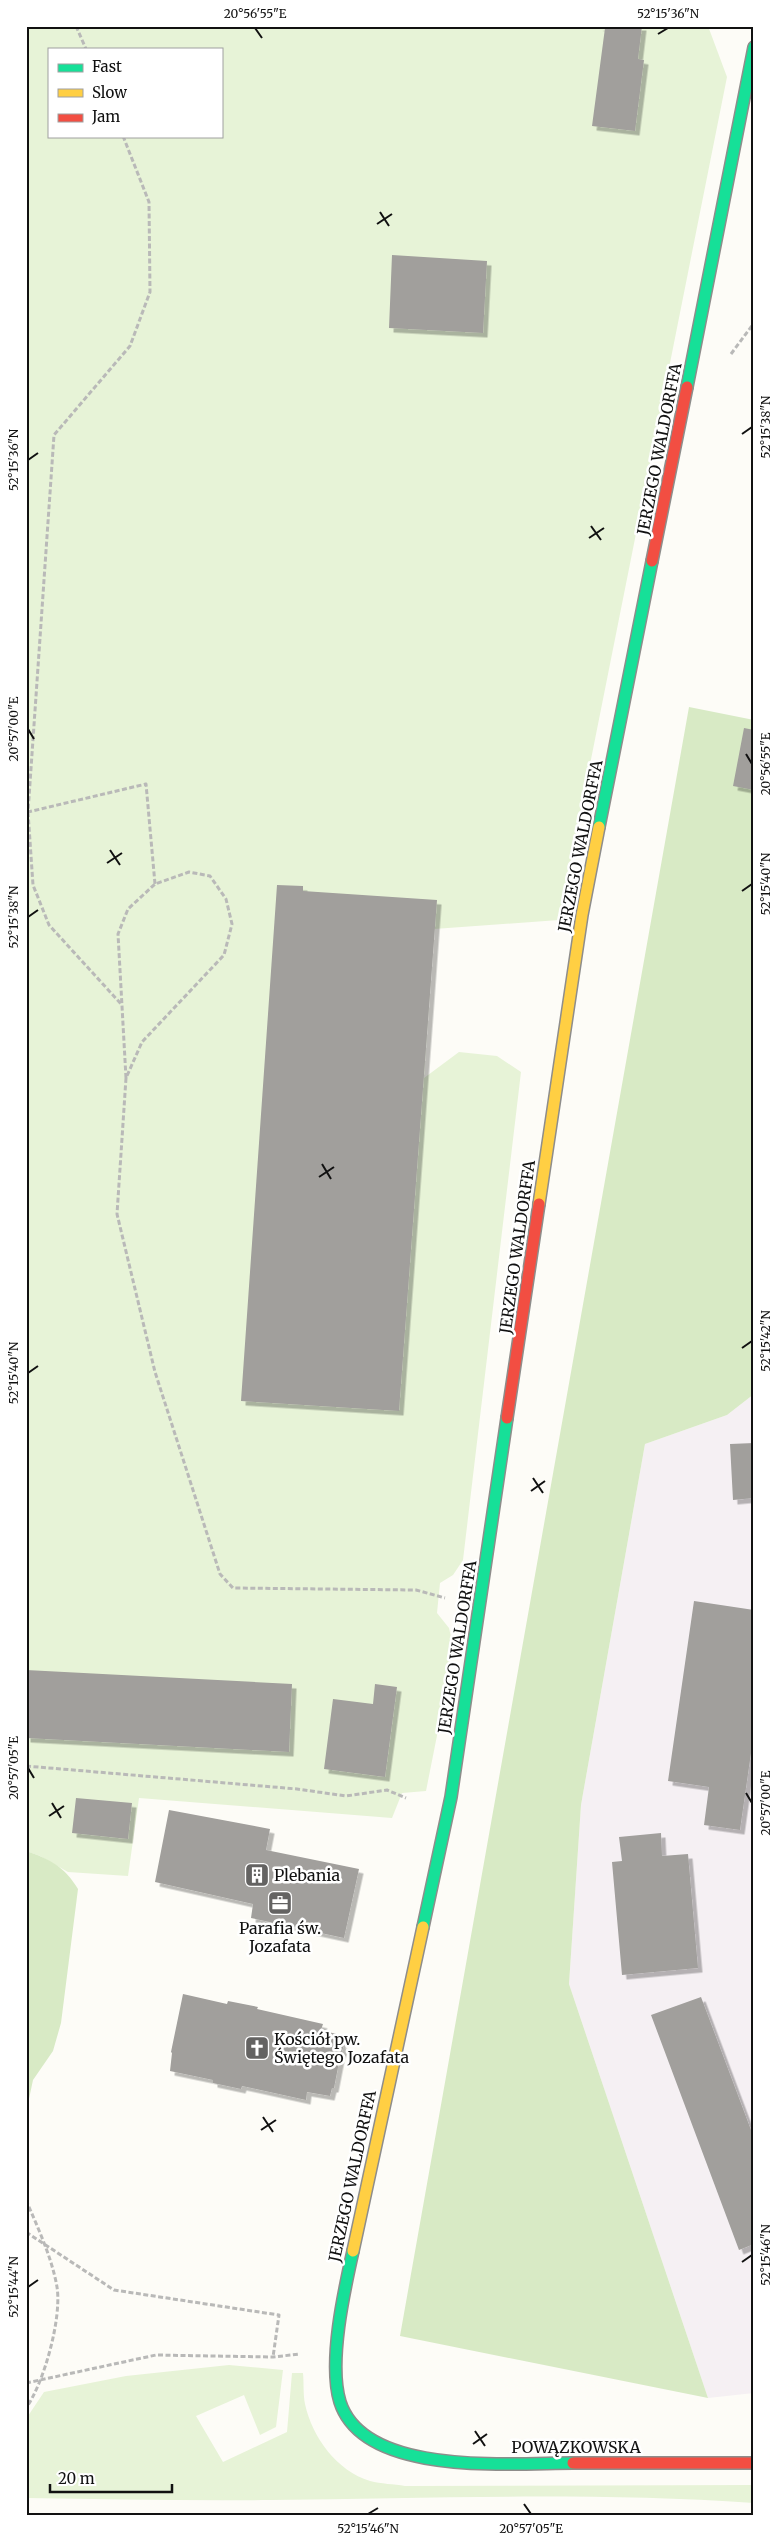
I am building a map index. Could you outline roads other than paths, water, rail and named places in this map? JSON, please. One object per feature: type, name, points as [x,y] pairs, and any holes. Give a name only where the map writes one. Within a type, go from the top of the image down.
[{"type":"street","name":"JERZEGO WALDORFFA","points":[[372,2441],[352,2424],[340,2402],[335,2354],[348,2272],[451,1797],[582,915],[754,47]]},
{"type":"street","name":"POWĄZKOWSKA","points":[[372,2441],[415,2458],[467,2463],[754,2463]]},
{"type":"place","name":"Plebania","points":[[257,1875]]},
{"type":"place","name":"Parafia św. Jozafata","points":[[280,1903]]},
{"type":"place","name":"Kościół pw. Świętego Jozafata","points":[[257,2048]]}]
